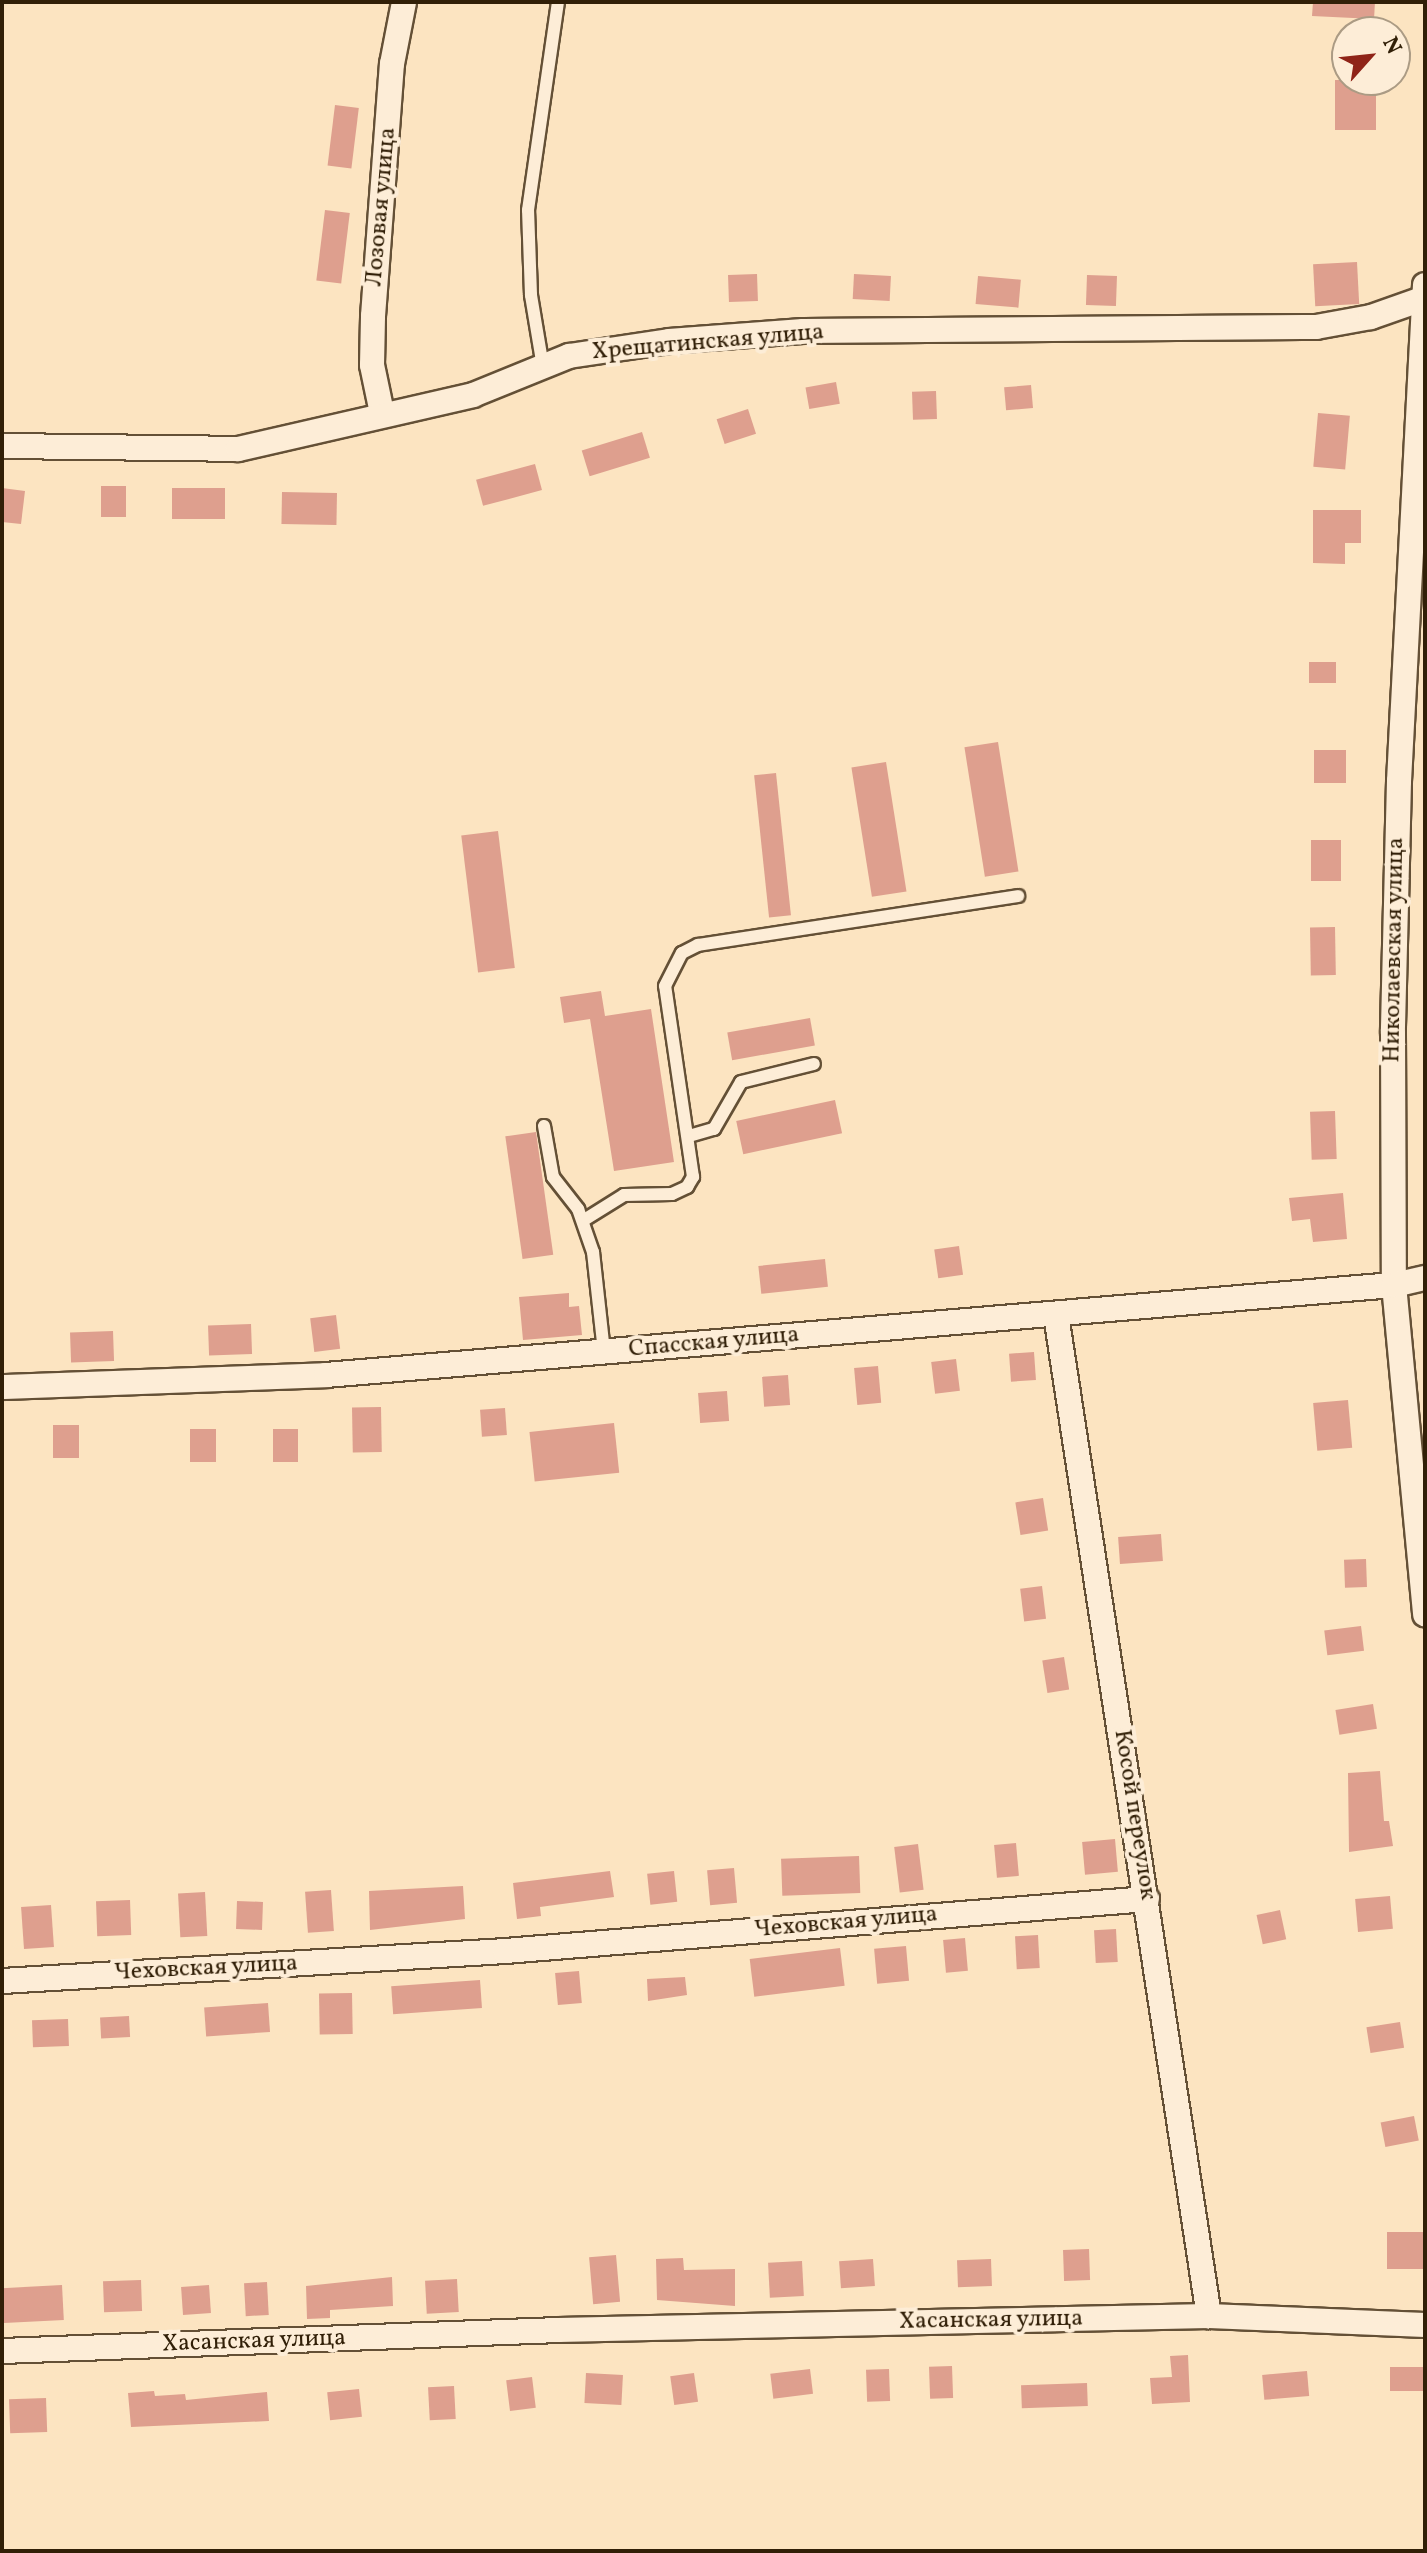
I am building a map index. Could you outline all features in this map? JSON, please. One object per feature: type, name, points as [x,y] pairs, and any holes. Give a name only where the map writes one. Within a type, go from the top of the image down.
[{"type":"street","name":"Лозовая улица","points":[[382,413],[372,365],[373,316],[392,64],[404,2]]},
{"type":"street","name":"Хрещатинская улица","points":[[2,446],[238,449],[304,438],[382,413],[473,395],[569,356],[656,343],[803,331],[1316,327],[1371,317],[1424,294]]},
{"type":"street","name":"Николаевская улица","points":[[1424,294],[1399,781],[1394,1285],[1425,1615]]},
{"type":"street","name":"Спасская улица","points":[[2,1387],[326,1375],[1056,1315],[1394,1285],[1425,1278]]},
{"type":"street","name":"Косой переулок","points":[[1056,1315],[1209,2316]]},
{"type":"street","name":"Чеховская улица","points":[[2,1981],[505,1951],[1147,1899]]},
{"type":"street","name":"Хасанская улица","points":[[2,2351],[558,2330],[1209,2316],[1425,2325]]},
{"type":"lane","points":[[543,367],[531,295],[528,210],[558,2]]},
{"type":"lane","points":[[584,1220],[624,1195],[672,1194],[687,1187],[693,1177],[665,986],[682,953],[698,945],[1018,896]]},
{"type":"lane","points":[[689,1136],[714,1129],[741,1082],[814,1064]]},
{"type":"lane","points":[[544,1126],[553,1177],[584,1220],[593,1252],[604,1352]]},
{"type":"building","points":[[1313,2],[1375,2],[1374,16],[1312,16]]},
{"type":"building","points":[[1335,96],[1376,96],[1376,130],[1335,130]]},
{"type":"building","points":[[335,105],[359,108],[351,168],[328,166]]},
{"type":"building","points":[[325,210],[350,213],[341,284],[316,280]]},
{"type":"building","points":[[1357,262],[1359,304],[1315,306],[1313,264]]},
{"type":"building","points":[[757,274],[758,301],[729,302],[728,275]]},
{"type":"building","points":[[854,274],[891,276],[890,301],[853,299]]},
{"type":"building","points":[[1087,275],[1117,276],[1116,306],[1086,305]]},
{"type":"building","points":[[978,276],[1021,280],[1018,308],[976,304]]},
{"type":"building","points":[[836,382],[840,404],[809,409],[805,387]]},
{"type":"building","points":[[1031,385],[1033,408],[1006,410],[1004,387]]},
{"type":"building","points":[[936,391],[937,419],[913,420],[912,392]]},
{"type":"building","points":[[748,409],[756,434],[725,444],[717,419]]},
{"type":"building","points":[[1318,413],[1350,416],[1345,470],[1313,467]]},
{"type":"building","points":[[642,432],[650,458],[590,476],[582,450]]},
{"type":"building","points":[[535,464],[542,490],[483,506],[476,480]]},
{"type":"building","points":[[101,486],[126,486],[126,517],[101,517]]},
{"type":"building","points":[[2,488],[25,491],[21,524],[2,522]]},
{"type":"building","points":[[172,488],[225,488],[225,519],[172,519]]},
{"type":"building","points":[[282,492],[337,493],[336,525],[281,524]]},
{"type":"building","points":[[1313,510],[1361,510],[1361,543],[1345,543],[1345,564],[1313,563]]},
{"type":"building","points":[[1309,662],[1336,662],[1336,683],[1309,683]]},
{"type":"building","points":[[998,742],[1018,871],[985,877],[964,747]]},
{"type":"building","points":[[1314,750],[1346,750],[1346,783],[1314,783]]},
{"type":"building","points":[[886,762],[906,891],[872,897],[851,767]]},
{"type":"building","points":[[776,773],[791,915],[769,918],[754,775]]},
{"type":"building","points":[[498,831],[515,968],[478,972],[461,836]]},
{"type":"building","points":[[1311,840],[1341,840],[1341,881],[1311,881]]},
{"type":"building","points":[[1310,927],[1335,927],[1336,975],[1311,975]]},
{"type":"building","points":[[601,991],[605,1016],[651,1009],[674,1162],[614,1171],[590,1019],[564,1023],[560,997]]},
{"type":"building","points":[[810,1018],[815,1046],[732,1060],[727,1033]]},
{"type":"building","points":[[835,1100],[842,1133],[743,1154],[736,1121]]},
{"type":"building","points":[[1335,1111],[1337,1159],[1312,1160],[1310,1112]]},
{"type":"building","points":[[536,1132],[553,1255],[523,1259],[505,1136]]},
{"type":"building","points":[[1343,1193],[1347,1239],[1313,1242],[1310,1219],[1292,1221],[1289,1198]]},
{"type":"building","points":[[959,1246],[963,1275],[938,1278],[934,1249]]},
{"type":"building","points":[[825,1259],[828,1287],[761,1294],[758,1266]]},
{"type":"building","points":[[569,1293],[569,1307],[579,1306],[582,1335],[523,1340],[519,1297]]},
{"type":"building","points":[[336,1315],[340,1349],[314,1352],[310,1318]]},
{"type":"building","points":[[251,1324],[252,1354],[209,1355],[208,1326]]},
{"type":"building","points":[[113,1331],[114,1361],[71,1362],[70,1333]]},
{"type":"building","points":[[1034,1352],[1036,1380],[1011,1382],[1009,1354]]},
{"type":"building","points":[[956,1359],[960,1391],[935,1394],[931,1362]]},
{"type":"building","points":[[878,1366],[881,1403],[857,1405],[854,1368]]},
{"type":"building","points":[[788,1375],[790,1405],[764,1407],[762,1377]]},
{"type":"building","points":[[727,1391],[729,1421],[700,1423],[698,1393]]},
{"type":"building","points":[[1348,1400],[1352,1448],[1317,1451],[1313,1403]]},
{"type":"building","points":[[381,1407],[382,1452],[353,1452],[352,1408]]},
{"type":"building","points":[[505,1408],[507,1435],[482,1437],[480,1410]]},
{"type":"building","points":[[614,1423],[619,1473],[535,1482],[529,1432]]},
{"type":"building","points":[[53,1425],[79,1425],[79,1458],[53,1458]]},
{"type":"building","points":[[190,1429],[216,1429],[216,1462],[190,1462]]},
{"type":"building","points":[[273,1429],[298,1429],[298,1462],[273,1462]]},
{"type":"building","points":[[1043,1498],[1048,1531],[1021,1535],[1015,1502]]},
{"type":"building","points":[[1161,1534],[1163,1561],[1120,1564],[1118,1537]]},
{"type":"building","points":[[1366,1559],[1367,1587],[1345,1588],[1344,1560]]},
{"type":"building","points":[[1042,1586],[1046,1619],[1024,1621],[1020,1589]]},
{"type":"building","points":[[1361,1626],[1364,1651],[1327,1655],[1324,1631]]},
{"type":"building","points":[[1064,1657],[1069,1690],[1047,1693],[1042,1660]]},
{"type":"building","points":[[1373,1704],[1377,1729],[1339,1735],[1335,1710]]},
{"type":"building","points":[[1380,1771],[1384,1821],[1389,1821],[1393,1846],[1349,1852],[1348,1773]]},
{"type":"building","points":[[1115,1839],[1118,1872],[1085,1875],[1082,1842]]},
{"type":"building","points":[[1016,1843],[1019,1876],[997,1878],[994,1845]]},
{"type":"building","points":[[918,1844],[924,1890],[900,1893],[894,1847]]},
{"type":"building","points":[[859,1856],[860,1893],[782,1896],[781,1859]]},
{"type":"building","points":[[734,1868],[737,1903],[710,1905],[707,1870]]},
{"type":"building","points":[[610,1871],[614,1897],[540,1907],[541,1916],[517,1919],[513,1883]]},
{"type":"building","points":[[674,1871],[677,1902],[650,1905],[647,1874]]},
{"type":"building","points":[[463,1886],[465,1919],[370,1930],[369,1891]]},
{"type":"building","points":[[331,1890],[334,1931],[308,1933],[305,1892]]},
{"type":"building","points":[[205,1892],[207,1936],[180,1937],[178,1893]]},
{"type":"building","points":[[1390,1896],[1393,1929],[1358,1932],[1355,1899]]},
{"type":"building","points":[[130,1900],[131,1935],[97,1936],[96,1901]]},
{"type":"building","points":[[237,1901],[263,1902],[262,1930],[236,1929]]},
{"type":"building","points":[[51,1905],[54,1947],[24,1949],[21,1907]]},
{"type":"building","points":[[1280,1910],[1286,1939],[1263,1944],[1257,1915]]},
{"type":"building","points":[[1116,1929],[1118,1962],[1096,1963],[1094,1930]]},
{"type":"building","points":[[1038,1935],[1040,1968],[1017,1969],[1015,1936]]},
{"type":"building","points":[[965,1938],[968,1971],[946,1973],[943,1940]]},
{"type":"building","points":[[906,1946],[909,1981],[877,1984],[874,1949]]},
{"type":"building","points":[[840,1948],[845,1986],[754,1997],[750,1959]]},
{"type":"building","points":[[579,1971],[582,2003],[558,2005],[555,1973]]},
{"type":"building","points":[[685,1977],[687,1995],[648,2001],[647,1979]]},
{"type":"building","points":[[480,1980],[482,2008],[393,2014],[391,1986]]},
{"type":"building","points":[[352,1993],[353,2034],[320,2035],[319,1994]]},
{"type":"building","points":[[268,2003],[270,2032],[206,2036],[204,2007]]},
{"type":"building","points":[[129,2016],[130,2037],[101,2038],[100,2018]]},
{"type":"building","points":[[68,2019],[69,2046],[33,2047],[32,2020]]},
{"type":"building","points":[[1400,2022],[1404,2048],[1370,2053],[1366,2027]]},
{"type":"building","points":[[1414,2116],[1419,2141],[1385,2147],[1381,2122]]},
{"type":"building","points":[[1387,2232],[1425,2232],[1425,2269],[1387,2269]]},
{"type":"building","points":[[1089,2249],[1090,2280],[1064,2281],[1063,2250]]},
{"type":"building","points":[[616,2255],[620,2302],[593,2304],[589,2257]]},
{"type":"building","points":[[683,2258],[684,2270],[735,2269],[735,2306],[657,2300],[656,2259]]},
{"type":"building","points":[[873,2259],[875,2286],[841,2288],[839,2261]]},
{"type":"building","points":[[991,2259],[992,2286],[958,2287],[957,2260]]},
{"type":"building","points":[[802,2261],[804,2296],[770,2298],[768,2263]]},
{"type":"building","points":[[392,2277],[393,2306],[330,2310],[330,2318],[307,2319],[306,2286]]},
{"type":"building","points":[[457,2279],[459,2312],[427,2314],[425,2281]]},
{"type":"building","points":[[141,2280],[142,2311],[104,2312],[103,2281]]},
{"type":"building","points":[[267,2282],[269,2315],[246,2316],[244,2283]]},
{"type":"building","points":[[62,2285],[64,2320],[4,2323],[2,2288]]},
{"type":"building","points":[[209,2285],[211,2313],[183,2315],[181,2287]]},
{"type":"building","points":[[1188,2355],[1190,2402],[1152,2404],[1150,2378],[1172,2377],[1170,2356]]},
{"type":"building","points":[[952,2366],[953,2398],[930,2399],[929,2367]]},
{"type":"building","points":[[1390,2367],[1425,2367],[1425,2391],[1390,2391]]},
{"type":"building","points":[[810,2369],[813,2394],[773,2399],[770,2374]]},
{"type":"building","points":[[889,2369],[890,2401],[867,2402],[866,2370]]},
{"type":"building","points":[[1307,2371],[1309,2396],[1264,2400],[1262,2375]]},
{"type":"building","points":[[586,2373],[623,2375],[621,2405],[584,2403]]},
{"type":"building","points":[[694,2373],[698,2402],[674,2405],[670,2376]]},
{"type":"building","points":[[532,2377],[536,2408],[510,2411],[506,2380]]},
{"type":"building","points":[[1087,2383],[1088,2406],[1022,2408],[1021,2385]]},
{"type":"building","points":[[454,2386],[456,2419],[430,2420],[428,2387]]},
{"type":"building","points":[[359,2389],[362,2417],[330,2420],[327,2392]]},
{"type":"building","points":[[154,2391],[155,2396],[185,2394],[186,2400],[267,2392],[269,2421],[131,2427],[128,2393]]},
{"type":"building","points":[[46,2398],[47,2432],[10,2433],[9,2399]]}]
